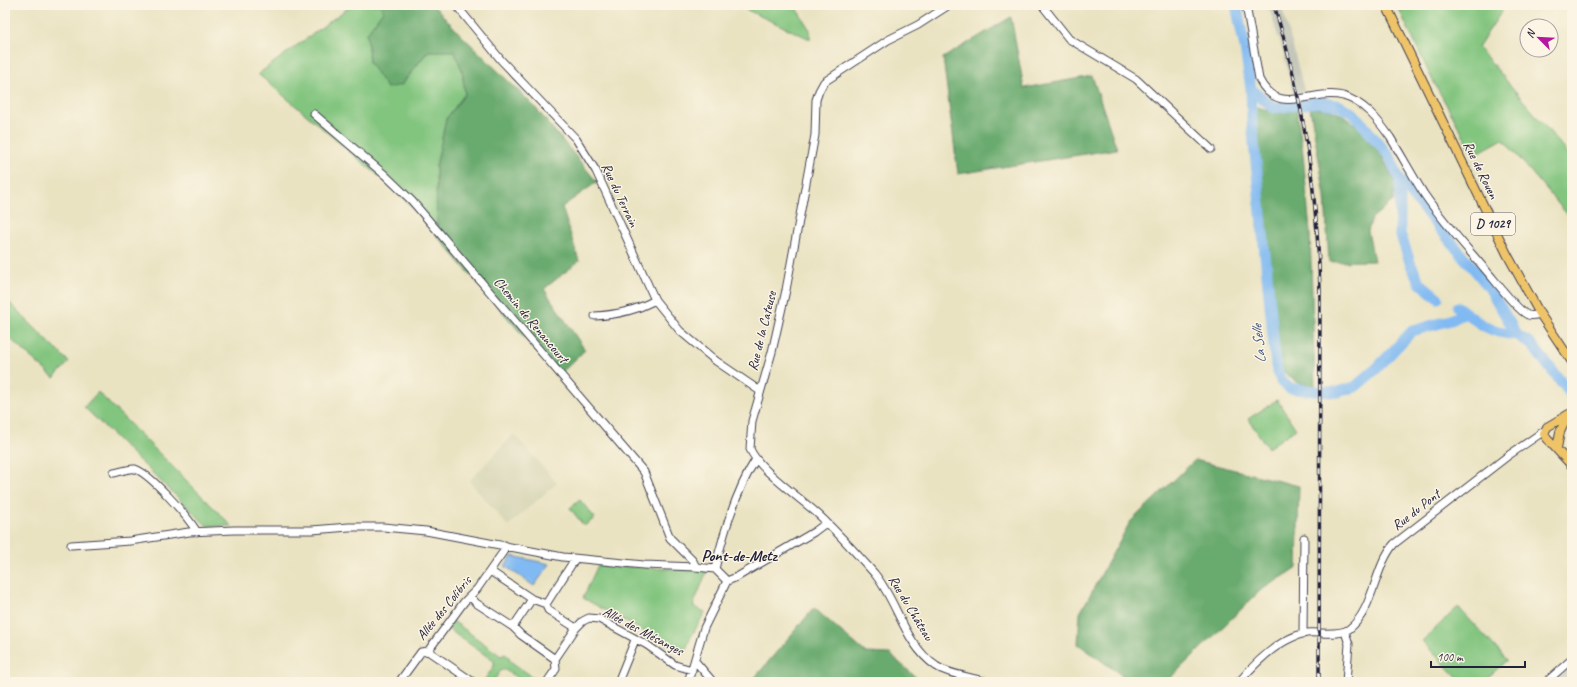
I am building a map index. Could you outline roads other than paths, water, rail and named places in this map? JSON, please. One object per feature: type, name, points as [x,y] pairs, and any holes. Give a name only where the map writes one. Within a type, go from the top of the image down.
[{"type":"main road","name":"Rue de Rouen","points":[[1386,5],[1507,254],[1540,314],[1572,362]]},
{"type":"main road","points":[[1570,412],[1547,427],[1547,437],[1572,466]]},
{"type":"main road","points":[[1557,448],[1559,435],[1570,412]]},
{"type":"main road","points":[[1552,425],[1556,426],[1559,435]]},
{"type":"main road","points":[[1547,437],[1553,441],[1559,435]]},
{"type":"street","name":"Rue du Terrain","points":[[456,5],[501,60],[576,139],[596,171],[654,300],[686,336],[716,362],[760,391]]},
{"type":"street","name":"Rue de la Cateuse","points":[[756,459],[750,449],[749,443],[752,421],[772,352],[787,283],[815,135],[815,110],[819,90],[824,82],[844,68],[949,5]]},
{"type":"street","points":[[1042,5],[1069,39],[1136,79],[1212,149]]},
{"type":"street","points":[[1246,5],[1259,79],[1265,89],[1276,97],[1287,100],[1318,95],[1339,95],[1364,106],[1384,129],[1434,207],[1501,288],[1526,314],[1534,316],[1540,314]]},
{"type":"street","name":"Chemin de Renancourt","points":[[314,114],[385,175],[412,202],[644,472],[670,538],[693,561],[696,567]]},
{"type":"street","points":[[595,316],[610,316],[654,300]]},
{"type":"street","name":"Rue du Pont","points":[[1345,632],[1353,626],[1361,615],[1387,555],[1394,544],[1509,455],[1536,437],[1547,437]]},
{"type":"street","points":[[715,569],[719,552],[746,476],[756,459]]},
{"type":"street","name":"Rue du Château","points":[[756,459],[826,523],[874,574],[884,586],[902,623],[923,654],[936,666],[943,670],[988,682]]},
{"type":"street","points":[[114,473],[133,469],[145,474],[191,522],[197,532]]},
{"type":"street","points":[[688,682],[704,628],[727,581],[737,577],[808,536],[826,523]]},
{"type":"street","points":[[71,545],[197,532],[383,527],[426,531],[575,559],[715,569],[727,581]]},
{"type":"street","points":[[1303,634],[1304,538]]},
{"type":"street","name":"Allée des Colibris","points":[[399,682],[421,652],[428,651],[464,602],[490,571],[503,552],[505,545]]},
{"type":"street","points":[[546,604],[575,559]]},
{"type":"street","points":[[490,571],[532,599],[546,604]]},
{"type":"street","points":[[470,596],[476,603],[513,627],[555,659]]},
{"type":"street","points":[[513,627],[532,599]]},
{"type":"street","points":[[546,604],[548,610],[576,628]]},
{"type":"street","name":"Allée des Mésanges","points":[[547,682],[556,669],[555,659],[576,628],[590,618],[599,619],[635,640],[647,645],[675,665],[692,670]]},
{"type":"street","points":[[1239,682],[1278,645],[1290,638],[1303,634],[1345,632],[1349,644],[1346,682]]},
{"type":"street","points":[[619,682],[635,640]]},
{"type":"street","points":[[428,651],[473,682]]},
{"type":"street","points":[[1546,682],[1572,659]]},
{"type":"street","points":[[695,661],[713,682]]},
{"type":"water","points":[[512,556],[550,564],[534,586],[505,566]]},
{"type":"waterway","name":"La Selle","points":[[1236,5],[1245,48],[1251,89],[1274,108],[1319,102],[1340,106],[1354,114],[1390,157],[1400,181],[1488,286],[1517,335],[1531,344],[1570,393]]},
{"type":"waterway","name":"La Selle","points":[[1251,89],[1252,123],[1276,366],[1281,381],[1289,388],[1315,391],[1338,392],[1355,387],[1376,369],[1412,331],[1451,320],[1465,313]]},
{"type":"waterway","name":"La Selle","points":[[1400,181],[1400,233],[1411,265],[1420,283],[1438,298]]},
{"type":"waterway","name":"La Selle","points":[[1458,307],[1485,327],[1499,332],[1517,335]]},
{"type":"railway","points":[[1274,5],[1301,111],[1316,217],[1320,290],[1319,682]]},
{"type":"district","name":"Pont-de-Metz","points":[[739,556]]}]
